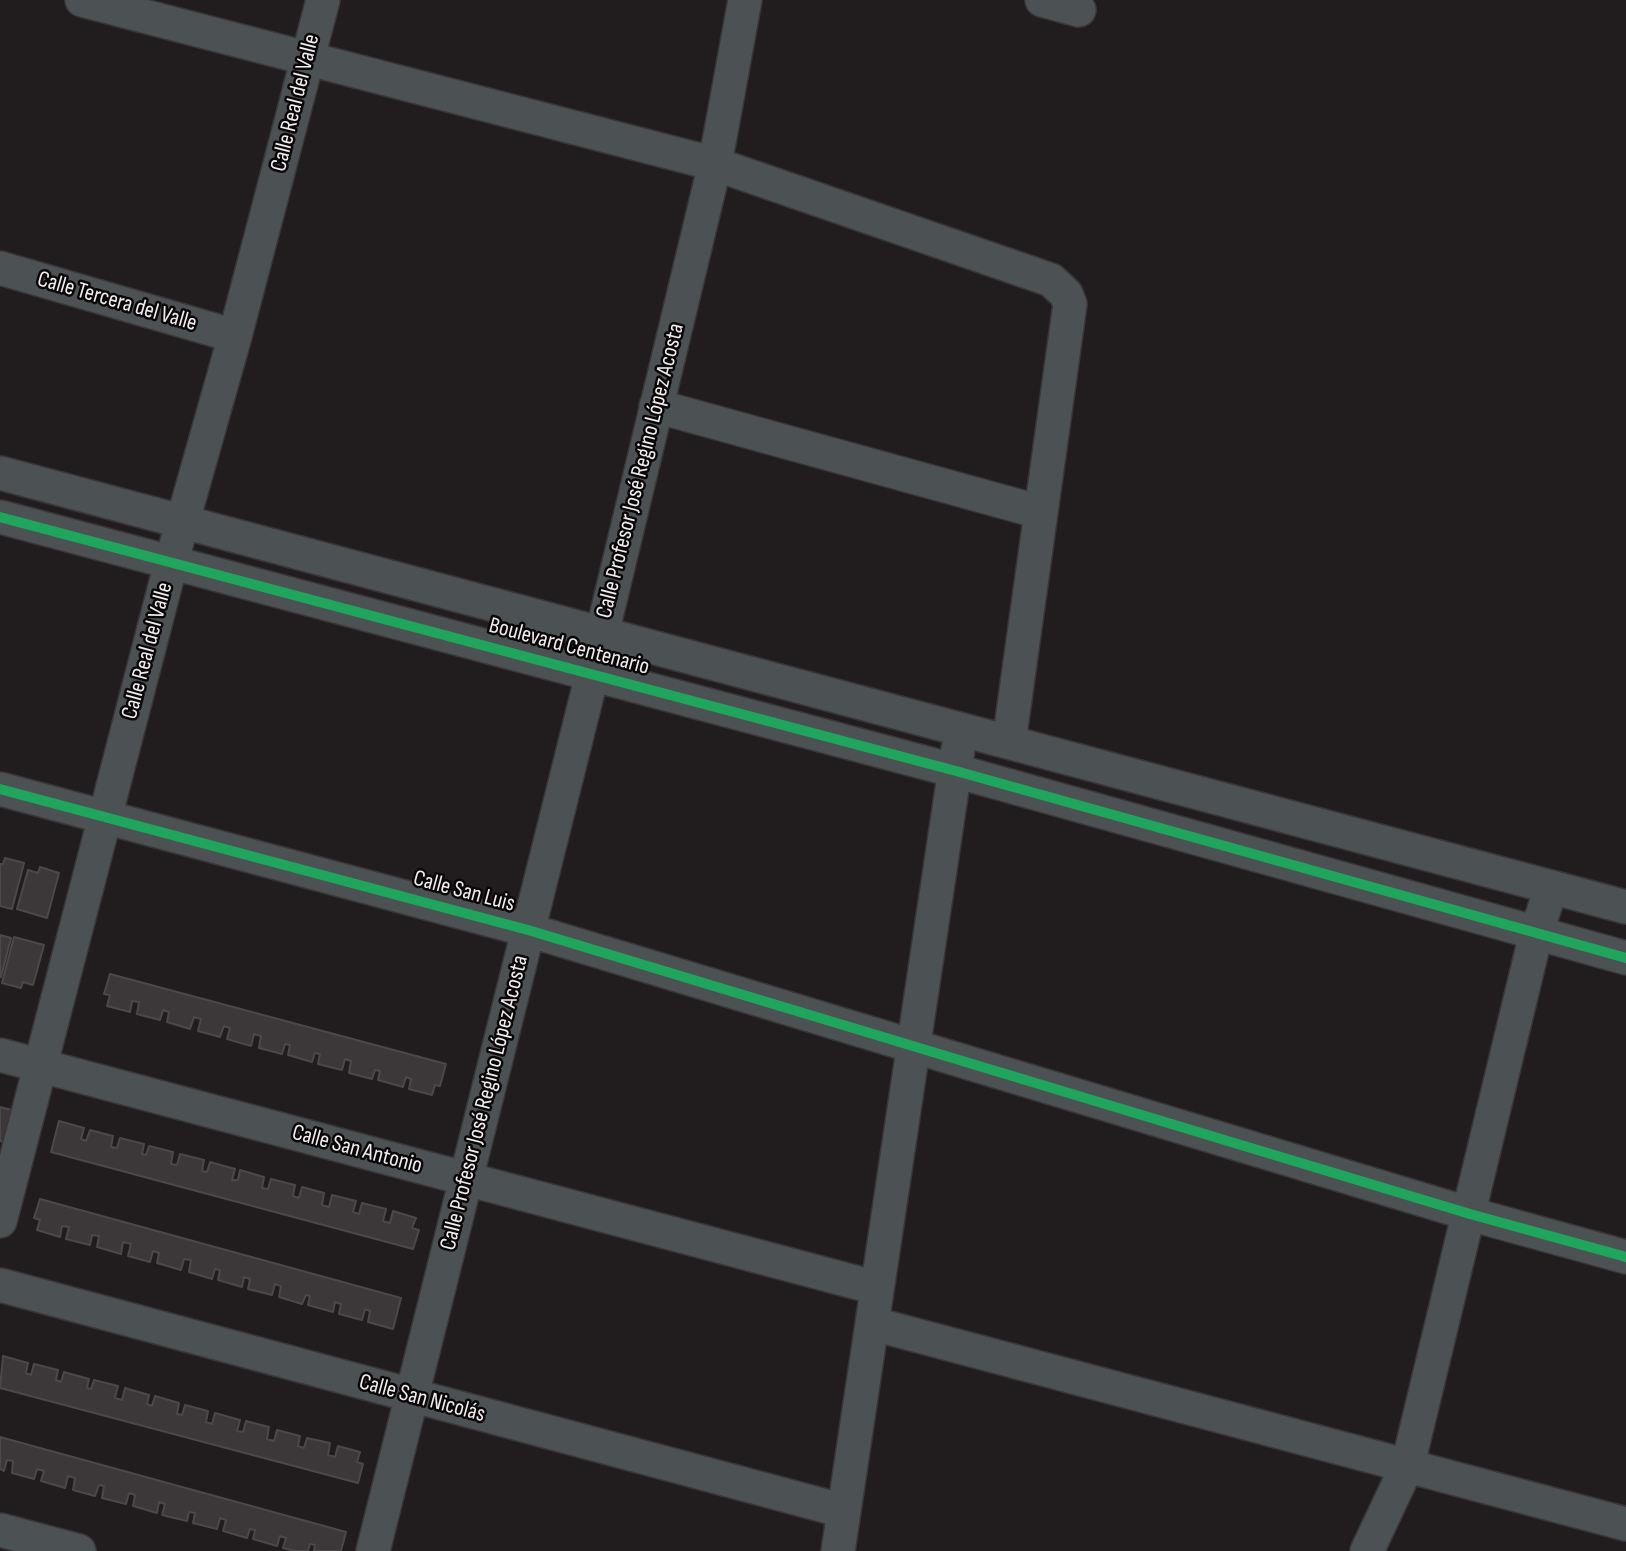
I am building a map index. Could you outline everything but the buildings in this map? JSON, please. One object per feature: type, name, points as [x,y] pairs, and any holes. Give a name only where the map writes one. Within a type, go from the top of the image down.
[{"type":"street","points":[[82,0],[307,61],[715,164],[1051,280],[1059,286],[1070,304],[1009,743]]},
{"type":"street","name":"Calle Real del Valle","points":[[0,1221],[171,563],[235,336],[323,0]]},
{"type":"street","name":"Calle Profesor José Regino López Acosta","points":[[373,1551],[592,675],[715,164],[745,0]]},
{"type":"street","points":[[1042,0],[1079,10]]},
{"type":"street","name":"Calle Tercera del Valle","points":[[0,268],[235,336]]},
{"type":"street","points":[[656,406],[1040,512]]},
{"type":"street","name":"Boulevard Centenario","points":[[0,473],[1626,907]]},
{"type":"street","name":"Boulevard Centenario","points":[[0,517],[956,771],[1626,958]]},
{"type":"street","points":[[838,1551],[956,771],[959,729]]},
{"type":"street","name":"Calle San Luis","points":[[0,789],[527,930],[1470,1214],[1626,1257]]},
{"type":"street","points":[[1367,1551],[1408,1464],[1536,934],[1551,888]]},
{"type":"street","name":"Calle San Antonio","points":[[0,1055],[877,1288]]},
{"type":"street","name":"Calle San Nicolás","points":[[0,1285],[844,1511]]},
{"type":"street","points":[[874,1324],[1626,1524]]},
{"type":"street","points":[[0,1530],[79,1551]]},
{"type":"cycle path","points":[[0,517],[956,771],[1626,958]]},
{"type":"cycle path","points":[[0,789],[528,930],[1470,1214],[1626,1257]]}]
